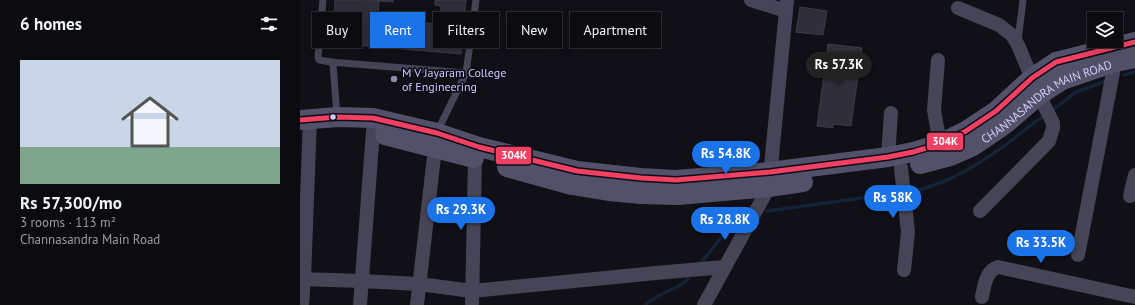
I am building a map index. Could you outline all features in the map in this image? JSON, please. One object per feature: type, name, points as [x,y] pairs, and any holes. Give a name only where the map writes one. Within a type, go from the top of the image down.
[{"type":"main road","name":"CHANNASANDRA MAIN ROAD","points":[[305,125],[337,116],[373,118],[436,140],[475,159],[572,185],[609,191],[676,180],[770,180],[895,162],[950,156],[973,146],[1004,125],[1056,62],[1135,42]]},
{"type":"main road","name":"CHANNASANDRA MAIN ROAD","points":[[895,162],[913,152],[940,144],[966,131],[1035,87],[1062,80],[1115,62],[1135,58]]},
{"type":"main road","name":"CHANNASANDRA MAIN ROAD","points":[[305,125],[331,130],[373,131],[479,146],[577,171],[646,186]]},
{"type":"street","points":[[704,305],[725,268],[770,180],[786,5],[751,0]]},
{"type":"street","points":[[958,8],[999,25],[1012,35],[1018,45],[1035,87],[1053,124],[1049,141],[980,211]]},
{"type":"street","points":[[938,60],[934,110],[940,144]]},
{"type":"street","points":[[1078,255],[1115,62]]},
{"type":"street","points":[[891,113],[895,162],[908,232],[904,270]]},
{"type":"street","points":[[302,305],[305,125]]},
{"type":"street","points":[[360,305],[373,131]]},
{"type":"street","points":[[417,305],[436,140]]},
{"type":"street","points":[[472,305],[475,159]]},
{"type":"street","points":[[1130,196],[1135,174]]},
{"type":"street","points":[[302,279],[419,284],[472,291],[649,273],[725,268]]},
{"type":"street","points":[[982,297],[989,273],[993,268],[998,268],[1135,297]]},
{"type":"lane","points":[[323,0],[319,60],[466,73]]},
{"type":"lane","points":[[436,140],[466,73],[476,0]]},
{"type":"lane","points":[[1018,45],[1023,0]]},
{"type":"lane","points":[[331,62],[334,68],[337,116]]},
{"type":"building","points":[[335,0],[393,0],[393,2],[379,1],[378,12],[370,12],[370,46],[362,46],[362,12],[334,12]]},
{"type":"building","points":[[435,0],[466,0],[465,12],[441,12],[441,6],[435,5]]},
{"type":"building","points":[[800,7],[827,11],[823,35],[796,32]]},
{"type":"building","points":[[425,23],[433,23],[433,48],[462,48],[461,54],[391,48],[425,48]]},
{"type":"building","points":[[828,44],[862,48],[851,126],[833,124],[833,128],[817,126]]},
{"type":"waterway","points":[[1124,75],[1135,72]]},
{"type":"waterway","points":[[1054,109],[1076,92],[1106,81]]},
{"type":"waterway","points":[[915,191],[945,181],[973,166],[998,151],[1041,118]]},
{"type":"waterway","points":[[768,211],[897,193]]},
{"type":"waterway","points":[[699,265],[727,231],[745,214]]},
{"type":"waterway","points":[[645,305],[681,285],[688,279]]},
{"type":"transit line","name":"304K","points":[[300,120],[337,117],[373,118],[437,133],[479,147],[577,171],[676,180],[770,172],[888,157],[913,152],[940,144],[966,131],[996,111],[1032,78],[1056,62],[1135,42]]},
{"type":"place","name":"M V Jayaram College of Engineering","points":[[394,79]]}]
